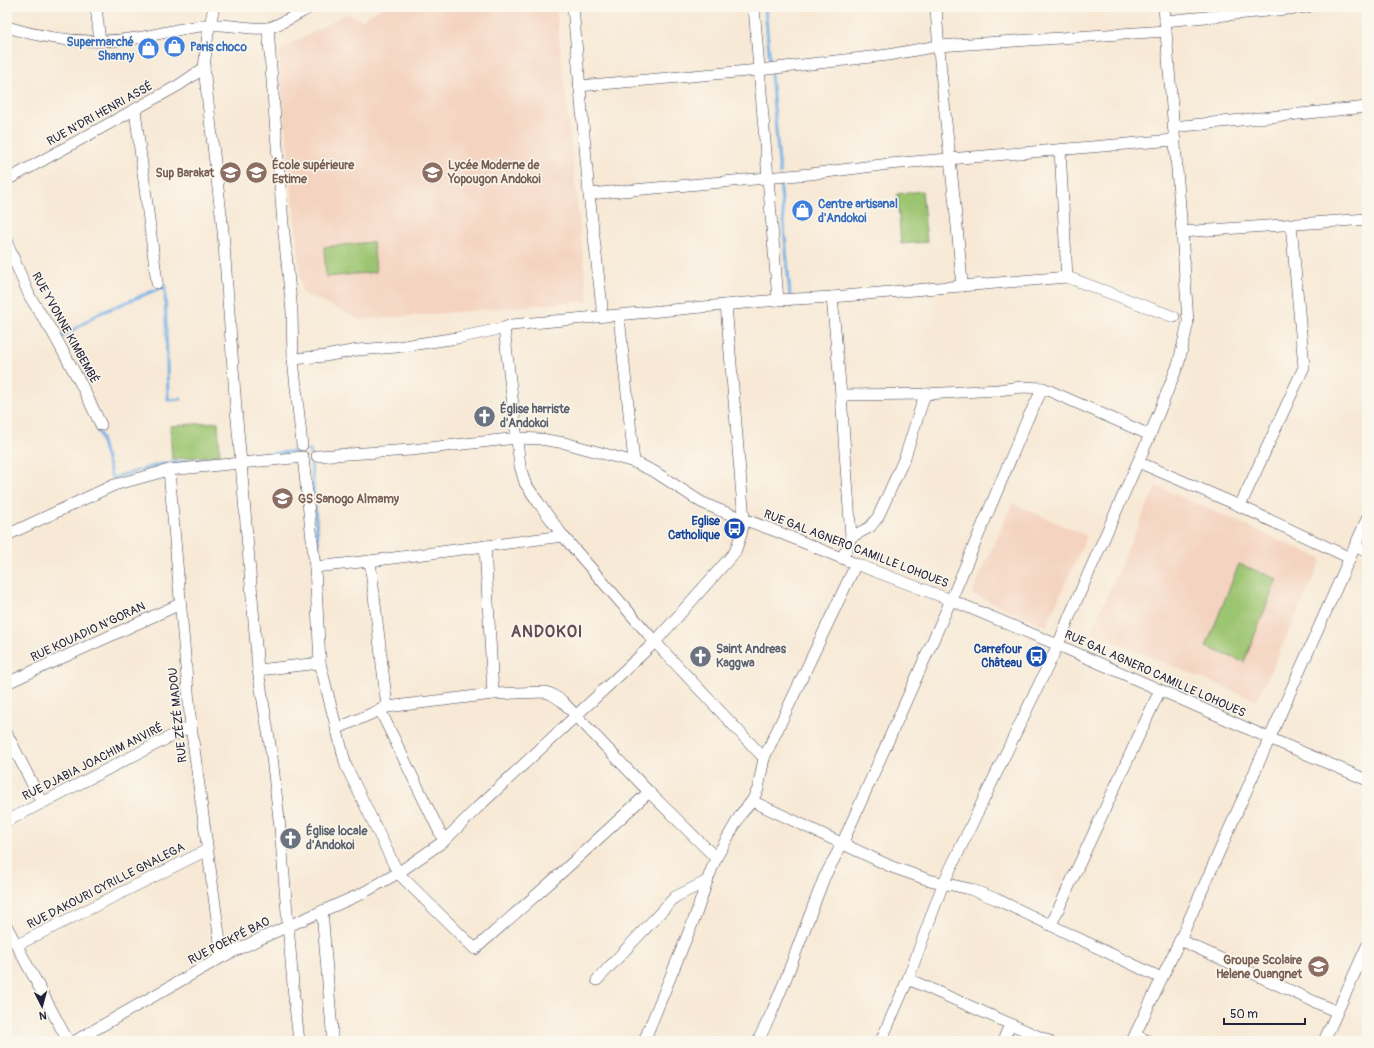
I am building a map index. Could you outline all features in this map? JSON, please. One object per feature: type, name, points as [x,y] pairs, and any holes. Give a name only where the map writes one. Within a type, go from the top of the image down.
[{"type":"street","points":[[96,7],[100,41]]},
{"type":"street","points":[[214,7],[204,68],[222,231],[258,670],[272,757],[280,828],[299,1041]]},
{"type":"street","points":[[7,28],[57,39],[100,41],[135,38],[210,25],[240,28],[268,28],[311,7]]},
{"type":"street","points":[[573,7],[589,194],[602,307]]},
{"type":"street","points":[[754,7],[778,300]]},
{"type":"street","points":[[936,7],[938,46],[951,159],[962,286]]},
{"type":"street","points":[[881,1041],[908,979],[943,884],[1058,645],[1150,435],[1179,362],[1188,322],[1164,7]]},
{"type":"street","points":[[579,86],[759,70],[888,55],[938,46],[1166,26],[1308,7]]},
{"type":"street","points":[[268,28],[283,224],[292,312],[293,359],[302,446]]},
{"type":"street","name":"RUE N’DRI HENRI ASSÉ","points":[[7,180],[179,85],[204,68]]},
{"type":"street","points":[[1173,127],[1367,107]]},
{"type":"street","points":[[135,110],[157,283]]},
{"type":"street","points":[[589,194],[810,174],[889,164],[1174,140]]},
{"type":"street","points":[[1060,150],[1068,277]]},
{"type":"street","points":[[1182,232],[1367,219]]},
{"type":"street","points":[[1240,506],[1304,367],[1291,224]]},
{"type":"street","name":"RUE YVONNE KIMBEMBÉ","points":[[7,243],[30,297],[54,333],[101,425]]},
{"type":"street","points":[[293,359],[325,356],[357,350],[397,347],[457,338],[504,328],[511,325],[778,300],[832,297],[1068,277],[1174,317]]},
{"type":"street","points":[[832,297],[841,395],[851,538],[842,557]]},
{"type":"street","name":"RUE POEKPÉ BAO","points":[[81,1040],[222,957],[361,894],[398,873],[444,841],[478,807],[655,642],[735,552],[740,540],[744,520],[726,305]]},
{"type":"street","points":[[619,316],[634,462]]},
{"type":"street","points":[[504,328],[520,466],[526,483],[563,536],[655,642],[764,758]]},
{"type":"street","points":[[841,395],[925,394],[998,390],[1022,387],[1043,388],[1150,435]]},
{"type":"street","points":[[758,1041],[786,978],[824,878],[842,844],[951,600],[1027,420],[1043,388]]},
{"type":"street","points":[[851,538],[870,527],[878,517],[905,458],[925,394]]},
{"type":"street","name":"RUE GAL AGNERO CAMILLE LOHOUES","points":[[317,456],[411,450],[517,438],[540,439],[565,443],[634,462],[654,472],[701,502],[951,600],[1367,780]]},
{"type":"street","points":[[7,536],[114,486],[169,470],[303,457],[315,568],[320,663],[346,766],[398,873],[475,949],[560,874],[649,792]]},
{"type":"street","points":[[1138,462],[1240,506],[1350,558]]},
{"type":"street","name":"RUE ZÉZÉ MADOU","points":[[169,470],[191,726],[222,957]]},
{"type":"street","points":[[1148,1041],[1134,1038],[1180,940],[1367,519]]},
{"type":"street","points":[[315,568],[563,536]]},
{"type":"street","points":[[485,546],[493,694]]},
{"type":"street","points":[[1355,546],[1367,552]]},
{"type":"street","points":[[370,562],[384,708],[444,841]]},
{"type":"street","points":[[648,1040],[716,858],[741,814],[752,801],[758,789],[764,758],[856,564]]},
{"type":"street","name":"RUE KOUADIO N’GORAN","points":[[7,683],[180,604]]},
{"type":"street","points":[[258,670],[320,663]]},
{"type":"street","points":[[1051,925],[1160,690]]},
{"type":"street","points":[[336,729],[384,708],[493,694],[545,692],[551,694],[562,701],[649,792],[716,858]]},
{"type":"street","name":"RUE DJABIA JOACHIM ANVIRÉ","points":[[7,821],[191,726]]},
{"type":"street","points":[[7,734],[42,803]]},
{"type":"street","points":[[752,801],[898,869],[929,880],[970,890],[996,899],[1161,978]]},
{"type":"street","name":"RUE DAKOURI CYRILLE GNALEGA","points":[[17,945],[207,850]]},
{"type":"street","points":[[597,980],[676,897],[707,881]]},
{"type":"street","points":[[322,911],[332,1041]]},
{"type":"street","points":[[7,927],[68,1041]]},
{"type":"street","points":[[1180,940],[1337,1012]]},
{"type":"street","points":[[1324,1041],[1367,946]]},
{"type":"street","points":[[908,979],[1049,1041]]},
{"type":"street","points":[[1003,1041],[1010,1024]]},
{"type":"shaded area","name":"Lycée Moderne de Yopougon Andokoi","points":[[384,7],[556,7],[588,301],[361,320],[302,293],[278,51],[348,13],[361,20]]},
{"type":"shaded area","points":[[1156,486],[1322,559],[1257,701],[1091,632]]},
{"type":"shaded area","points":[[1012,503],[1087,536],[1046,626],[972,594]]},
{"type":"green space","points":[[922,191],[927,242],[901,244],[897,194]]},
{"type":"green space","points":[[373,242],[376,272],[326,277],[324,247]]},
{"type":"green space","points":[[218,422],[220,455],[172,459],[170,426]]},
{"type":"green space","points":[[1239,564],[1277,579],[1244,662],[1206,647]]},
{"type":"waterway","points":[[765,7],[780,174]]},
{"type":"waterway","points":[[780,180],[791,307]]},
{"type":"waterway","points":[[7,230],[12,242]]},
{"type":"waterway","points":[[31,286],[36,297]]},
{"type":"waterway","points":[[59,339],[98,314],[165,286],[168,400],[181,399]]},
{"type":"waterway","points":[[96,426],[112,478],[162,464],[310,450],[319,554]]},
{"type":"place","name":"Paris choco","points":[[174,47]]},
{"type":"place","name":"Supermarché Shanny","points":[[149,49]]},
{"type":"place","name":"École supérieure Estime","points":[[257,172]]},
{"type":"place","name":"Lycée Moderne de Yopougon Andokoi","points":[[432,172]]},
{"type":"place","name":"Sup Barakat","points":[[230,173]]},
{"type":"place","name":"Centre artisanal d'Andokoi","points":[[802,211]]},
{"type":"place","name":"Église harriste d'Andokoi","points":[[484,416]]},
{"type":"place","name":"GS Sanogo Almamy","points":[[282,499]]},
{"type":"place","name":"Eglise Catholique","points":[[735,528]]},
{"type":"place","name":"Saint Andreas Kaggwa","points":[[701,656]]},
{"type":"place","name":"Carrefour Château","points":[[1037,656]]},
{"type":"place","name":"Église locale d'Andokoi","points":[[291,838]]},
{"type":"place","name":"Groupe Scolaire Helene Ouangnet","points":[[1318,967]]},
{"type":"district","name":"ANDOKOI","points":[[547,632]]}]
